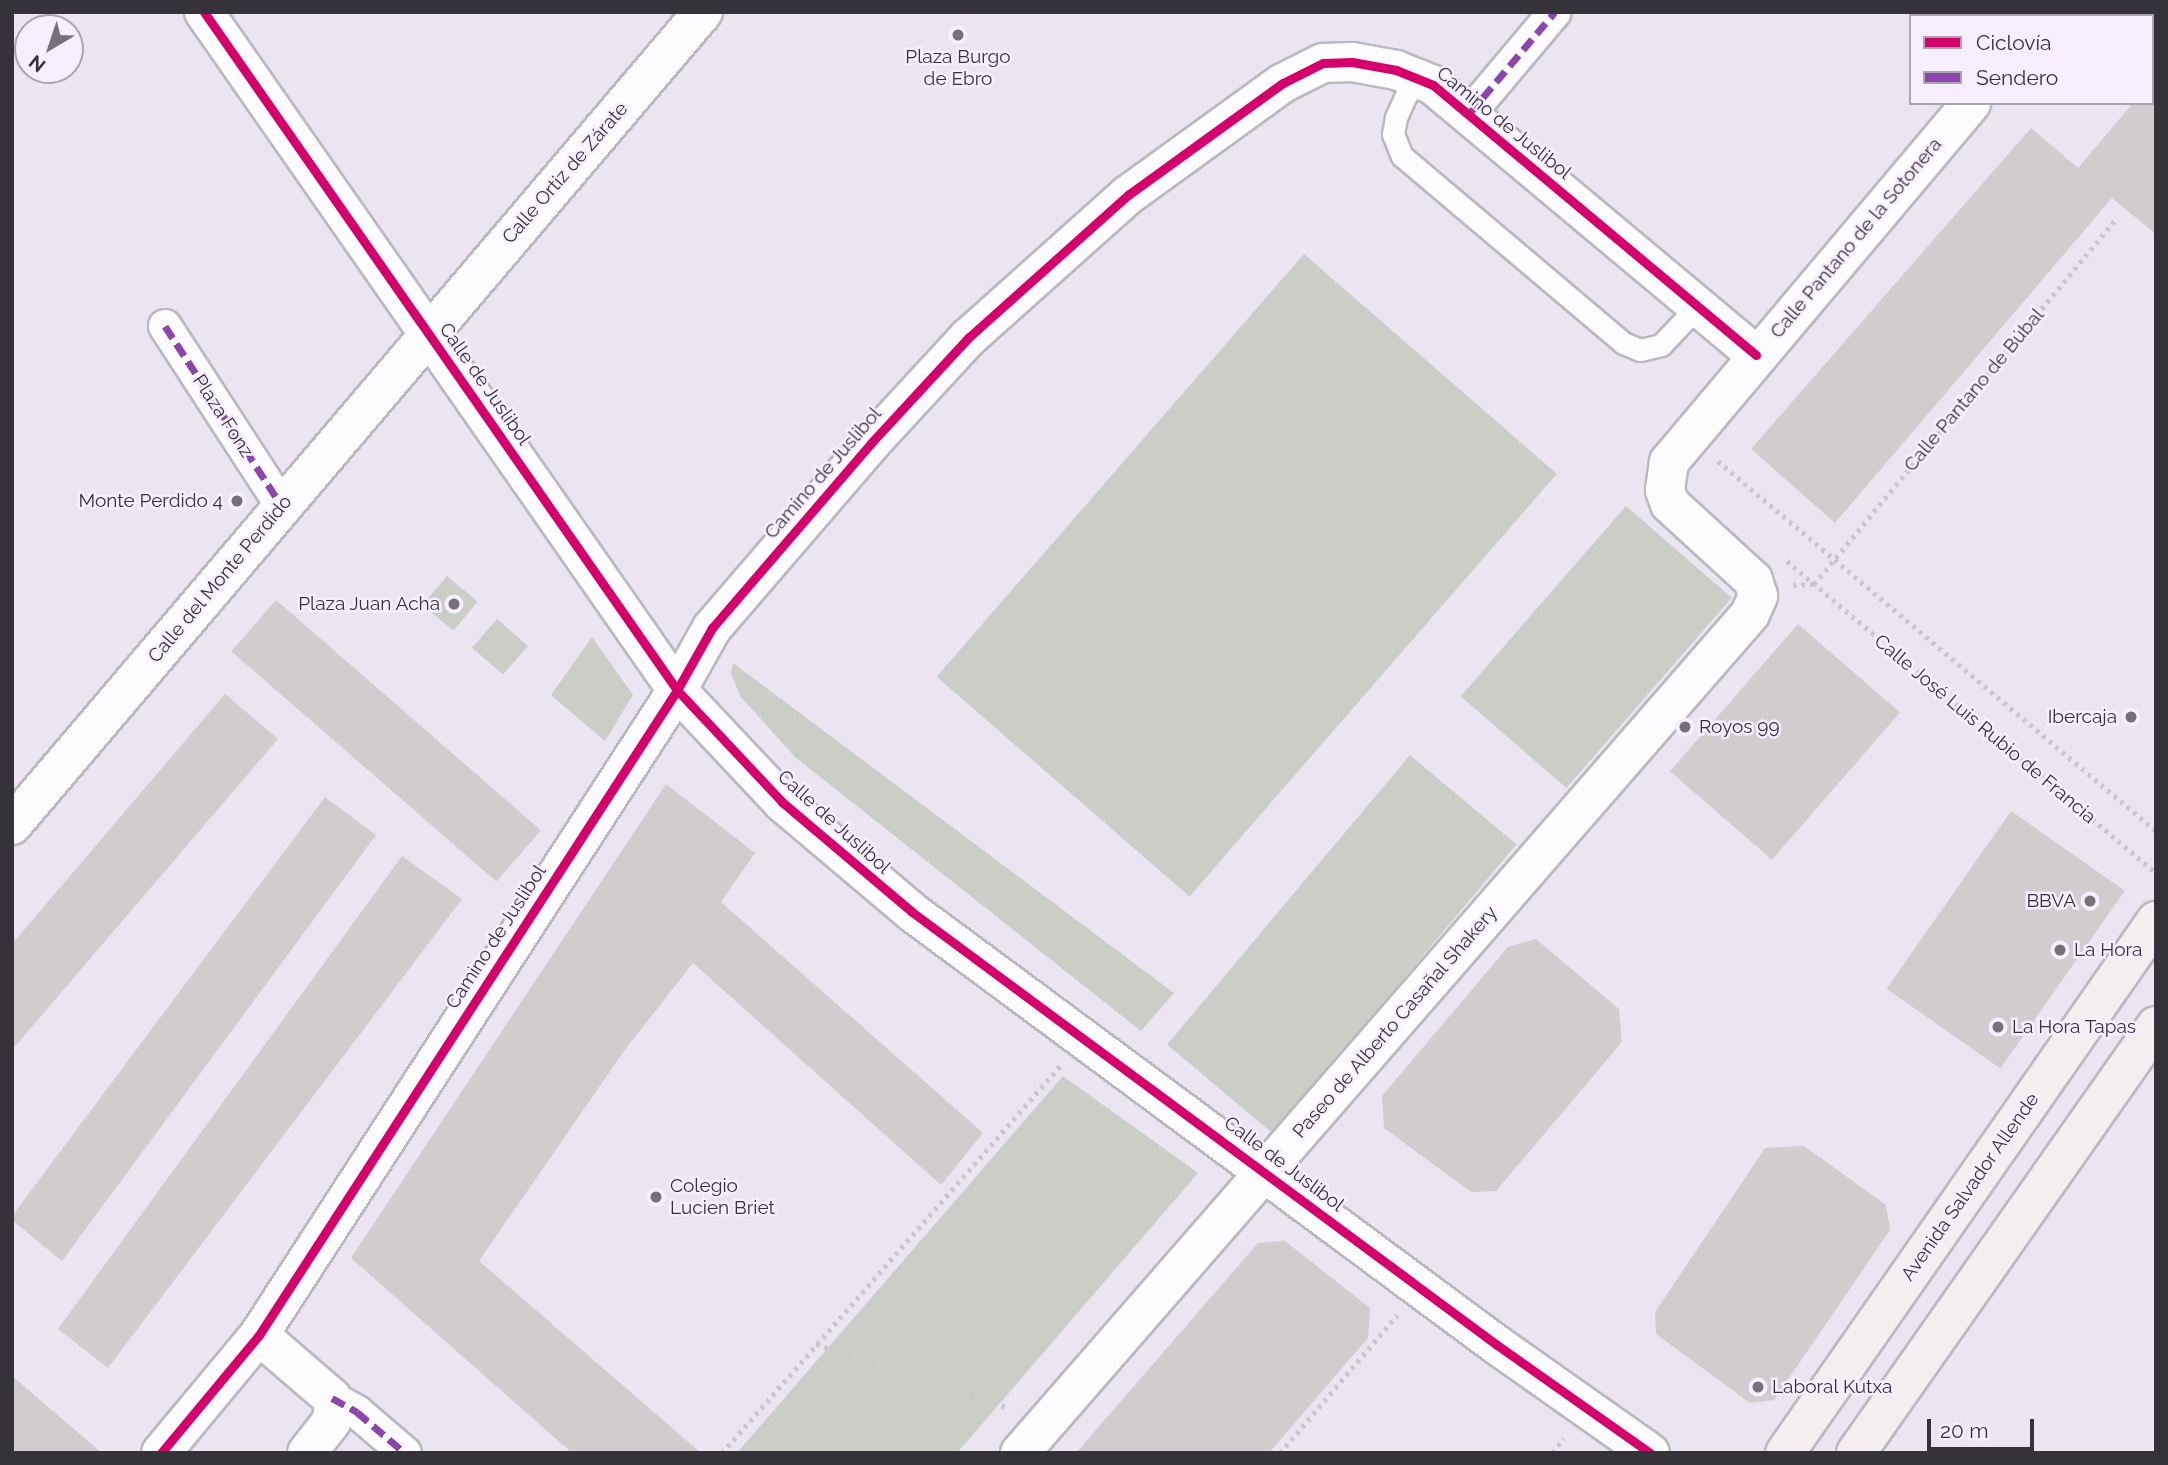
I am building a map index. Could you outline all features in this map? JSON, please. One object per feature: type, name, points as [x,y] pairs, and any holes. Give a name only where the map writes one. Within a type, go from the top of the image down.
[{"type":"main road","name":"Avenida Salvador Allende","points":[[1785,1453],[2156,921]]},
{"type":"main road","points":[[1856,1453],[2156,1027]]},
{"type":"street","name":"Calle de Juslibol","points":[[204,12],[677,690],[782,802],[854,866],[912,912],[1650,1453]]},
{"type":"street","name":"Calle Ortiz de Zárate","points":[[428,332],[703,12]]},
{"type":"street","points":[[1469,114],[1555,12]]},
{"type":"street","name":"Camino de Juslibol","points":[[161,1453],[259,1335],[677,690],[712,628],[919,389],[968,338],[1128,195],[1305,70],[1323,63],[1352,62],[1419,78],[1442,91],[1756,355]]},
{"type":"street","name":"Calle Pantano de la Sotonera","points":[[1687,436],[1969,105]]},
{"type":"street","name":"Plaza Fonz","points":[[165,326],[282,506]]},
{"type":"street","name":"Calle del Monte Perdido","points":[[12,825],[428,332]]},
{"type":"street","points":[[1687,436],[1667,469],[1665,490],[1670,504],[1748,573],[1757,586]]},
{"type":"street","name":"Paseo de Alberto Casañal Shakery","points":[[1020,1453],[1750,614],[1755,606],[1757,586]]},
{"type":"street","points":[[259,1335],[332,1398],[357,1412],[405,1453]]},
{"type":"street","points":[[307,1453],[334,1416],[332,1398]]},
{"type":"lane","name":"Camino de Juslibol","points":[[1419,78],[1406,95],[1395,117],[1394,134],[1402,156],[1623,343],[1640,350],[1661,345],[1699,306]]},
{"type":"path","points":[[1757,586],[1814,584],[1834,560]]},
{"type":"path","points":[[722,1453],[1063,1063]]},
{"type":"path","points":[[1280,1453],[1397,1314]]},
{"type":"path","points":[[816,1344],[1011,1408]]},
{"type":"path","points":[[1553,1453],[1563,1438]]},
{"type":"shaded area","points":[[1304,254],[1557,474],[1189,896],[937,677]]},
{"type":"shaded area","points":[[1626,506],[1732,598],[1566,788],[1461,696]]},
{"type":"shaded area","points":[[447,576],[478,602],[453,631],[423,605]]},
{"type":"shaded area","points":[[497,619],[528,646],[503,675],[472,648]]},
{"type":"shaded area","points":[[592,637],[633,695],[605,741],[551,695]]},
{"type":"shaded area","points":[[733,663],[1174,993],[1141,1031],[795,757],[740,696],[731,673]]},
{"type":"shaded area","points":[[1410,755],[1516,844],[1274,1134],[1167,1045]]},
{"type":"shaded area","points":[[1063,1076],[1198,1173],[957,1453],[737,1453]]},
{"type":"building","points":[[2154,94],[2156,95],[2156,234],[2112,198],[1835,523],[1751,449],[2031,128],[2078,168],[2131,105],[2154,105]]},
{"type":"building","points":[[276,600],[541,830],[496,882],[231,651]]},
{"type":"building","points":[[1798,624],[1900,713],[1772,860],[1670,771]]},
{"type":"building","points":[[225,694],[278,739],[12,1050],[12,944]]},
{"type":"building","points":[[666,784],[755,853],[721,902],[983,1133],[941,1185],[693,963],[624,1051],[479,1261],[701,1453],[572,1453],[351,1258]]},
{"type":"building","points":[[325,797],[376,835],[62,1261],[12,1220],[12,1216]]},
{"type":"building","points":[[2011,811],[2125,891],[2000,1068],[1887,989]]},
{"type":"building","points":[[402,856],[462,899],[108,1368],[58,1329]]},
{"type":"building","points":[[1536,939],[1619,1009],[1622,1042],[1496,1191],[1471,1192],[1384,1128],[1382,1096],[1508,947]]},
{"type":"building","points":[[1804,1146],[1886,1205],[1890,1230],[1774,1400],[1750,1403],[1656,1334],[1655,1312],[1765,1148]]},
{"type":"building","points":[[1285,1241],[1370,1308],[1368,1338],[1269,1453],[1076,1453],[1258,1243]]},
{"type":"building","points":[[12,1376],[102,1453],[12,1453]]},
{"type":"marked path","points":[[1469,114],[1555,12]]},
{"type":"marked path","points":[[165,326],[282,506]]},
{"type":"marked path","points":[[332,1398],[357,1412],[405,1453]]},
{"type":"cycle path","points":[[204,12],[677,690],[782,802],[912,912],[1497,1345],[1650,1453]]},
{"type":"cycle path","points":[[161,1453],[259,1335],[677,690],[712,628],[872,442],[968,338],[1128,195],[1283,83],[1323,63],[1352,62],[1396,70],[1433,85],[1756,355]]},
{"type":"place","name":"Plaza Burgo de Ebro","points":[[958,35]]},
{"type":"place","name":"Monte Perdido 4","points":[[237,501]]},
{"type":"place","name":"Plaza Juan Acha","points":[[454,604]]},
{"type":"place","name":"Ibercaja","points":[[2131,717]]},
{"type":"place","name":"Royos 99","points":[[1685,727]]},
{"type":"place","name":"BBVA","points":[[2090,901]]},
{"type":"place","name":"La Hora","points":[[2060,950]]},
{"type":"place","name":"La Hora Tapas","points":[[1998,1027]]},
{"type":"place","name":"Colegio Lucien Briet","points":[[656,1197]]},
{"type":"place","name":"Laboral Kutxa","points":[[1758,1387]]}]
